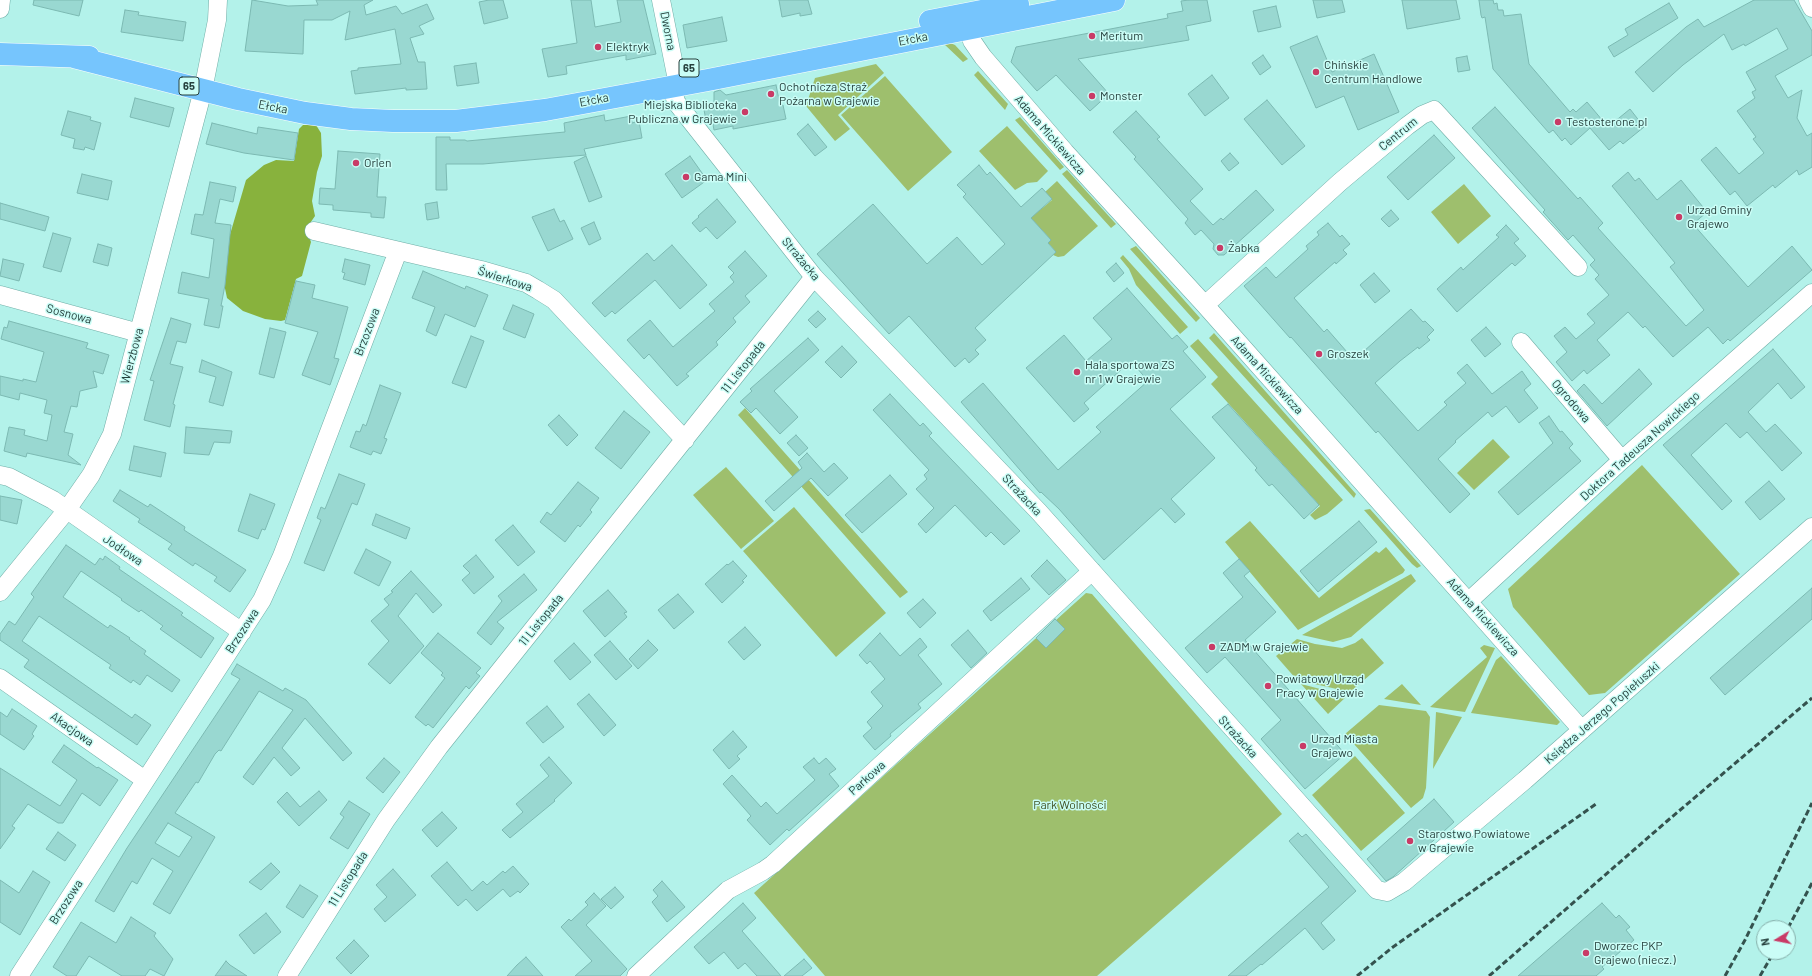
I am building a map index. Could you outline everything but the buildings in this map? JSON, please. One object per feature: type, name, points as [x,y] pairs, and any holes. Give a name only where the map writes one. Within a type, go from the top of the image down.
[{"type":"main road","name":"Ełcka","points":[[967,21],[1037,0]]},
{"type":"main road","name":"Ełcka","points":[[0,54],[51,54],[74,57],[109,57],[205,83],[322,102],[356,106],[427,108],[485,104],[675,80],[967,21],[1114,0]]},
{"type":"street","points":[[0,9],[1,0]]},
{"type":"street","name":"Wierzbowa","points":[[0,592],[66,511],[91,475],[112,434],[205,83],[217,20],[218,0]]},
{"type":"street","name":"Dworna","points":[[662,0],[675,80]]},
{"type":"street","points":[[1808,0],[1812,8]]},
{"type":"street","name":"Adama Mickiewicza","points":[[967,21],[972,41],[983,57],[1065,152],[1205,305],[1582,730]]},
{"type":"street","name":"Strażacka","points":[[675,80],[676,102],[814,277],[1092,571],[1367,881],[1377,890],[1387,892]]},
{"type":"street","name":"Centrum","points":[[1205,305],[1340,182],[1407,126],[1422,115],[1434,110],[1578,268]]},
{"type":"street","name":"Świerkowa","points":[[314,231],[481,270],[526,283],[554,300],[685,440]]},
{"type":"street","name":"Brzozowa","points":[[20,976],[145,780],[242,632],[274,577],[398,251]]},
{"type":"street","name":"11 Listopada","points":[[286,976],[386,820],[439,747],[814,277]]},
{"type":"street","name":"Doktora Tadeusza Nowickiego","points":[[1469,601],[1622,460],[1812,293]]},
{"type":"street","name":"Sosnowa","points":[[0,295],[138,333]]},
{"type":"street","name":"Ogrodowa","points":[[1521,342],[1622,460]]},
{"type":"street","name":"Jodłowa","points":[[0,475],[9,477],[39,492],[242,632]]},
{"type":"street","name":"Księdza Jerzego Popiełuszki","points":[[1387,892],[1404,882],[1582,730],[1812,527]]},
{"type":"street","name":"Parkowa","points":[[636,976],[728,890],[773,864],[1092,571]]},
{"type":"street","name":"Akacjowa","points":[[0,678],[145,780]]},
{"type":"green space","points":[[948,42],[955,45],[968,59],[963,62],[944,44]]},
{"type":"green space","points":[[876,64],[884,73],[838,115],[850,129],[835,141],[806,106],[815,78]]},
{"type":"green space","points":[[978,71],[1008,104],[1005,110],[974,75]]},
{"type":"green space","points":[[885,76],[952,152],[908,191],[841,115]]},
{"type":"green space","points":[[1020,117],[1064,167],[1060,170],[1015,120]]},
{"type":"green space","points":[[303,125],[316,125],[321,133],[322,156],[317,172],[312,201],[315,216],[306,229],[311,242],[302,276],[296,279],[285,320],[265,319],[243,311],[227,298],[222,274],[229,238],[246,180],[264,165],[276,160],[294,161],[299,129]]},
{"type":"green space","points":[[1007,126],[1048,171],[1037,182],[1027,183],[1015,190],[979,151]]},
{"type":"green space","points":[[1067,170],[1116,224],[1111,228],[1062,174]]},
{"type":"green space","points":[[1057,181],[1098,226],[1064,256],[1058,257],[1053,255],[1056,252],[1048,243],[1051,240],[1025,212],[1036,206],[1040,210],[1052,200],[1045,192]]},
{"type":"green space","points":[[1464,184],[1491,216],[1458,244],[1431,212]]},
{"type":"green space","points":[[1136,246],[1200,318],[1196,322],[1130,249]]},
{"type":"green space","points":[[1123,255],[1188,327],[1180,334],[1136,285],[1129,269],[1120,258]]},
{"type":"green space","points":[[1214,333],[1356,494],[1354,498],[1209,338]]},
{"type":"green space","points":[[1198,339],[1343,500],[1327,514],[1315,520],[1310,515],[1320,506],[1211,384],[1218,377],[1190,346]]},
{"type":"green space","points":[[745,408],[908,592],[900,598],[738,415]]},
{"type":"green space","points":[[1493,439],[1510,457],[1474,490],[1457,473]]},
{"type":"green space","points":[[1642,465],[1740,574],[1605,693],[1589,695],[1513,607],[1508,589]]},
{"type":"green space","points":[[726,467],[774,521],[741,549],[693,495]]},
{"type":"green space","points":[[794,507],[886,613],[836,657],[743,551]]},
{"type":"green space","points":[[1370,509],[1421,566],[1417,568],[1412,564],[1364,510]]},
{"type":"green space","points":[[1250,521],[1319,598],[1376,551],[1379,553],[1386,547],[1405,570],[1403,573],[1298,630],[1225,542]]},
{"type":"green space","points":[[1411,574],[1416,581],[1351,637],[1333,642],[1302,635]]},
{"type":"green space","name":"Park Wolności","points":[[1086,593],[1092,594],[1282,814],[1097,976],[825,976],[754,893]]},
{"type":"green space","points":[[1362,638],[1384,663],[1350,692],[1297,680],[1276,656],[1297,639],[1315,644],[1342,648],[1355,643]]},
{"type":"green space","points":[[1484,645],[1495,648],[1465,712],[1430,707],[1487,657],[1480,648]]},
{"type":"green space","points":[[1501,656],[1560,722],[1557,725],[1471,713],[1496,660]]},
{"type":"green space","points":[[1301,684],[1347,696],[1328,714]]},
{"type":"green space","points":[[1402,684],[1421,705],[1384,699]]},
{"type":"green space","points":[[1379,705],[1426,711],[1430,717],[1426,788],[1423,798],[1411,808],[1345,734]]},
{"type":"green space","points":[[1436,712],[1462,717],[1433,769]]},
{"type":"green space","points":[[1355,756],[1405,813],[1361,851],[1312,795]]},
{"type":"railway","points":[[1489,976],[1666,822],[1812,698]]},
{"type":"railway","points":[[1725,976],[1745,940],[1812,803]]},
{"type":"railway","points":[[1357,976],[1393,947],[1596,804]]},
{"type":"railway","points":[[1792,920],[1812,883]]},
{"type":"railway","points":[[1760,976],[1769,960]]},
{"type":"place","name":"Meritum","points":[[1092,36]]},
{"type":"place","name":"Elektryk","points":[[598,47]]},
{"type":"place","name":"Chińskie Centrum Handlowe","points":[[1316,72]]},
{"type":"place","name":"Ochotnicza Straż Pożarna w Grajewie","points":[[771,94]]},
{"type":"place","name":"Monster","points":[[1092,96]]},
{"type":"place","name":"Miejska Biblioteka Publiczna w Grajewie","points":[[745,112]]},
{"type":"place","name":"Testosterone.pl","points":[[1558,122]]},
{"type":"place","name":"Orlen","points":[[356,163]]},
{"type":"place","name":"Gama Mini","points":[[686,177]]},
{"type":"place","name":"Urząd Gminy Grajewo","points":[[1679,217]]},
{"type":"place","name":"Żabka","points":[[1220,248]]},
{"type":"place","name":"Groszek","points":[[1319,354]]},
{"type":"place","name":"Hala sportowa ZS nr 1 w Grajewie","points":[[1077,372]]},
{"type":"place","name":"ZADM w Grajewie","points":[[1212,647]]},
{"type":"place","name":"Powiatowy Urząd Pracy w Grajewie","points":[[1268,686]]},
{"type":"place","name":"Urząd Miasta Grajewo","points":[[1303,746]]},
{"type":"place","name":"Starostwo Powiatowe w Grajewie","points":[[1410,841]]},
{"type":"place","name":"Dworzec PKP Grajewo (niecz.)","points":[[1586,953]]}]
